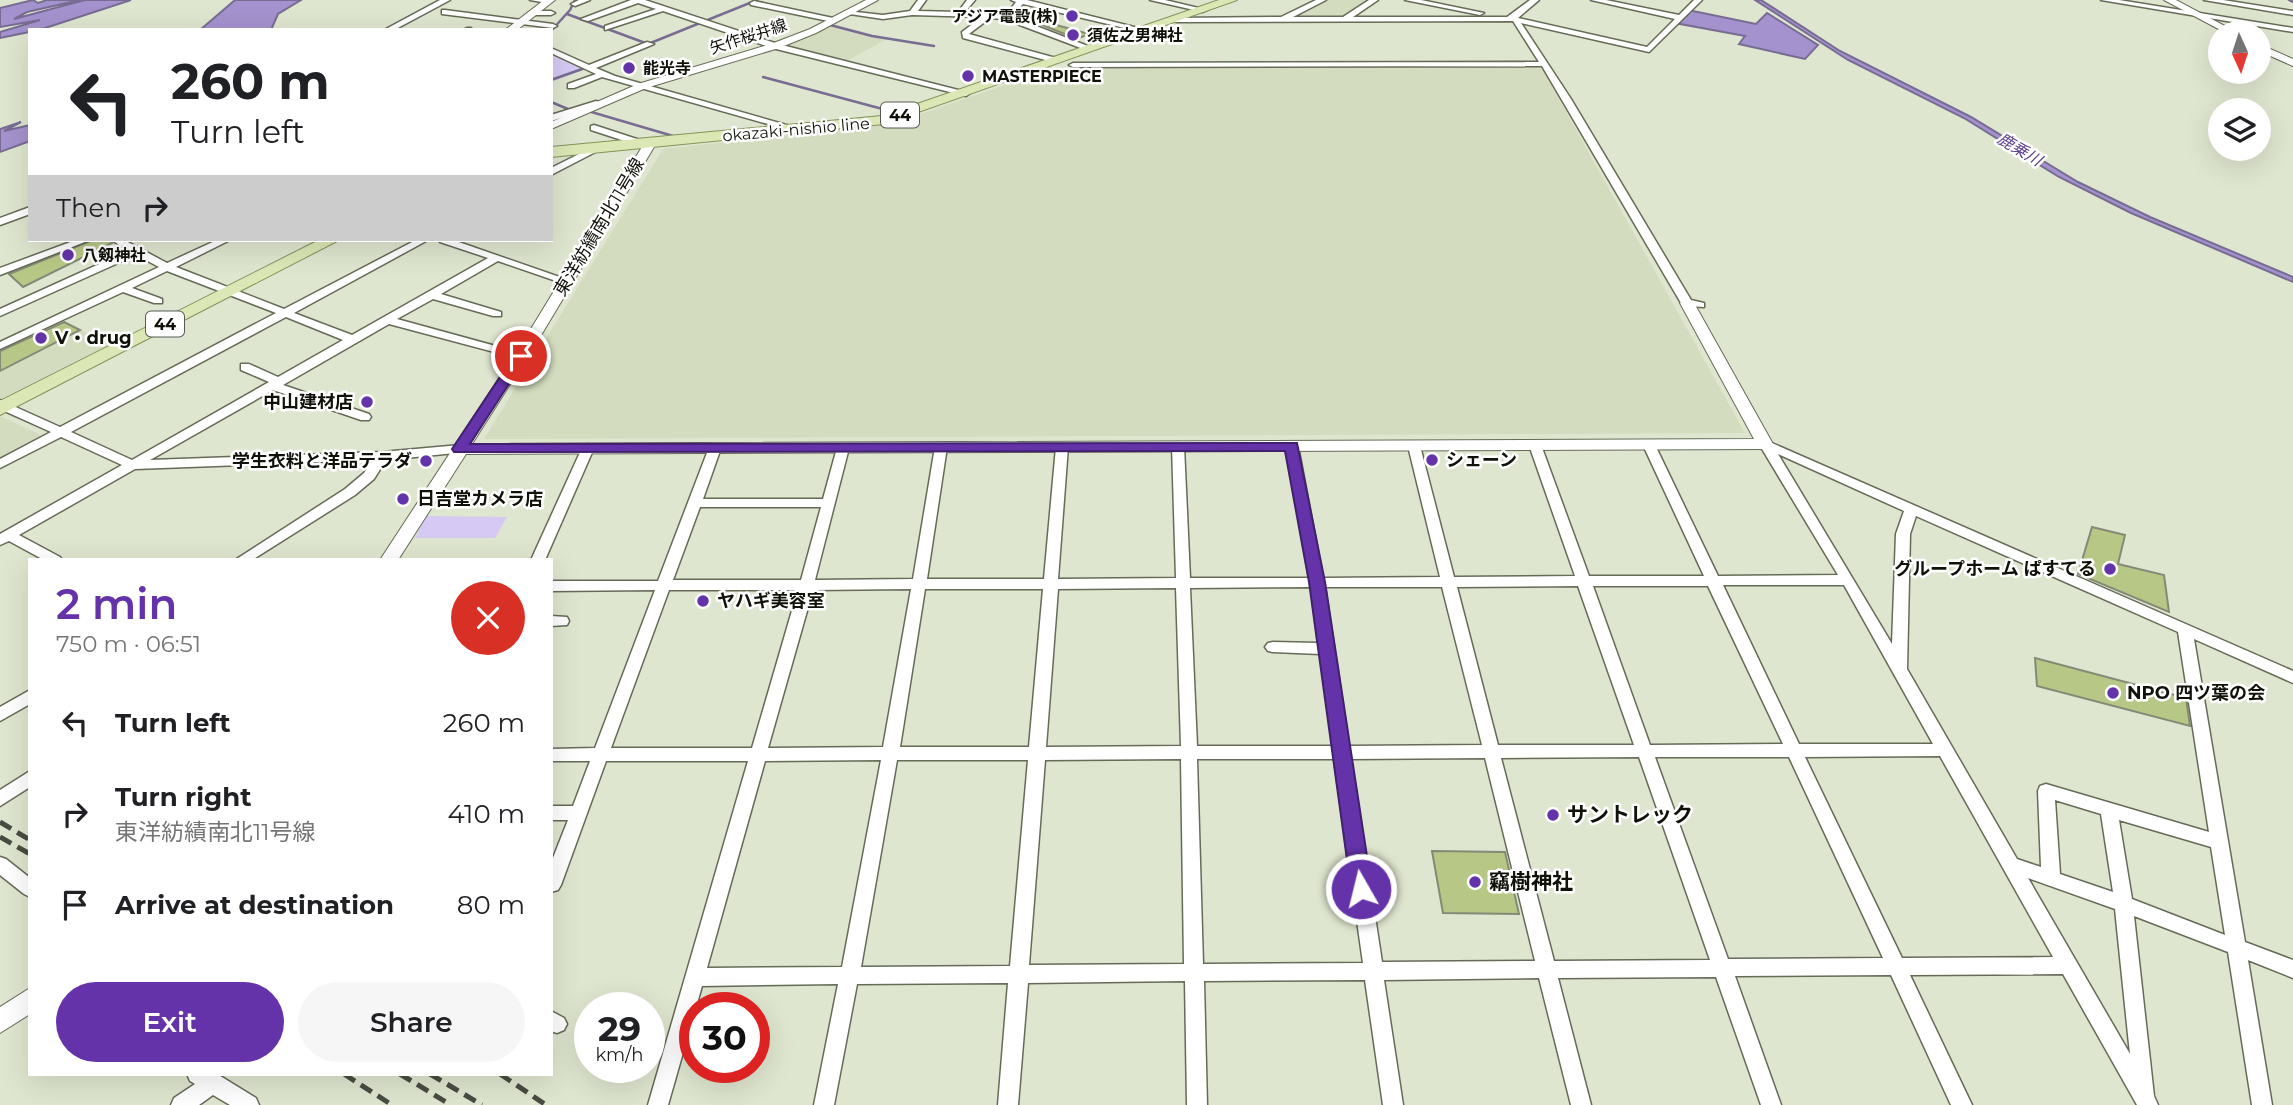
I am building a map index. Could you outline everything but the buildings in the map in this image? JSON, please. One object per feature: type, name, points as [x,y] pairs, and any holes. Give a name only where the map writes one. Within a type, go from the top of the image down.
[{"type":"main road","name":"okazaki-nishio line","points":[[553,152],[884,120],[1231,0]]},
{"type":"main road","name":"44","points":[[2,406],[322,242]]},
{"type":"street","points":[[392,28],[446,0]]},
{"type":"street","points":[[534,0],[549,1]]},
{"type":"street","points":[[575,4],[586,0]]},
{"type":"street","points":[[584,19],[638,0],[775,46],[966,93]]},
{"type":"street","points":[[854,0],[870,1]]},
{"type":"street","points":[[902,23],[922,0]]},
{"type":"street","points":[[960,14],[971,0]]},
{"type":"street","points":[[1006,17],[1019,0],[1146,31]]},
{"type":"street","points":[[1154,0],[1203,10]]},
{"type":"street","points":[[1283,20],[1322,0]]},
{"type":"street","points":[[1345,20],[1374,0]]},
{"type":"street","points":[[1409,0],[1513,19],[1648,50],[1695,0]]},
{"type":"street","points":[[1176,20],[1513,19],[1535,0]]},
{"type":"street","points":[[1595,0],[1680,18]]},
{"type":"street","points":[[2105,0],[2293,30]]},
{"type":"street","points":[[2169,0],[2209,21]]},
{"type":"street","points":[[2208,0],[2293,13]]},
{"type":"street","points":[[513,28],[549,1]]},
{"type":"street","name":"矢作桜井線","points":[[553,125],[642,86],[775,46],[870,1]]},
{"type":"street","points":[[754,3],[834,20]]},
{"type":"street","points":[[608,28],[662,9]]},
{"type":"street","points":[[444,12],[552,26]]},
{"type":"street","points":[[532,13],[551,13]]},
{"type":"street","points":[[847,13],[883,17],[909,13],[1006,17],[1089,48]]},
{"type":"street","points":[[938,20],[946,14]]},
{"type":"street","points":[[989,15],[965,34],[966,36],[1053,60]]},
{"type":"street","points":[[1513,19],[1567,99],[1693,304],[1765,444],[1848,580],[2146,1102]]},
{"type":"street","points":[[588,68],[650,44]]},
{"type":"street","points":[[553,51],[601,74],[799,130]]},
{"type":"street","points":[[2272,53],[2293,63]]},
{"type":"street","points":[[1073,65],[1543,64]]},
{"type":"street","points":[[571,86],[601,74]]},
{"type":"street","points":[[553,117],[596,104]]},
{"type":"street","points":[[594,128],[646,143]]},
{"type":"street","name":"東洋紡績南北11号線","points":[[390,558],[521,356],[646,143]]},
{"type":"street","points":[[553,171],[600,147]]},
{"type":"street","points":[[0,222],[28,211]]},
{"type":"street","points":[[0,272],[80,242]]},
{"type":"street","points":[[120,242],[166,268],[354,340]]},
{"type":"street","points":[[0,346],[221,242]]},
{"type":"street","points":[[0,464],[419,242]]},
{"type":"street","points":[[450,242],[566,281]]},
{"type":"street","points":[[0,313],[136,251]]},
{"type":"street","points":[[4,538],[496,258]]},
{"type":"street","points":[[0,260],[14,266]]},
{"type":"street","points":[[121,288],[158,301]]},
{"type":"street","points":[[432,295],[497,314]]},
{"type":"street","points":[[389,320],[521,356]]},
{"type":"street","points":[[245,367],[277,384],[365,417]]},
{"type":"street","points":[[2,406],[133,466],[382,456],[460,449],[1765,444],[2293,677]]},
{"type":"street","points":[[1535,445],[1771,1105]]},
{"type":"street","points":[[1649,445],[1962,1105]]},
{"type":"street","points":[[1178,446],[1189,752],[1197,1105]]},
{"type":"street","points":[[1292,446],[1317,582],[1393,1105]]},
{"type":"street","points":[[1413,446],[1581,1105]]},
{"type":"street","points":[[658,1105],[807,584],[843,447]]},
{"type":"street","points":[[824,1105],[890,754],[941,447]]},
{"type":"street","points":[[1008,1105],[1039,753],[1062,447]]},
{"type":"street","points":[[539,558],[587,448]]},
{"type":"street","points":[[553,883],[715,448]]},
{"type":"street","points":[[245,558],[350,492],[369,476],[382,456]]},
{"type":"street","points":[[696,503],[827,503]]},
{"type":"street","points":[[1899,670],[1903,534],[1912,508]]},
{"type":"street","points":[[4,538],[50,558]]},
{"type":"street","points":[[553,586],[1848,580]]},
{"type":"street","points":[[2185,631],[2262,1105]]},
{"type":"street","points":[[1273,647],[1326,649]]},
{"type":"street","points":[[0,715],[28,697]]},
{"type":"street","points":[[553,755],[1945,750]]},
{"type":"street","points":[[0,799],[28,779]]},
{"type":"street","points":[[2051,878],[2046,791],[2218,842]]},
{"type":"street","points":[[2109,811],[2124,904],[2146,1102]]},
{"type":"street","points":[[553,813],[579,813]]},
{"type":"street","points":[[0,864],[28,887]]},
{"type":"street","points":[[2010,864],[2293,968]]},
{"type":"street","points":[[694,977],[2067,965]]},
{"type":"street","points":[[0,1022],[28,1001]]},
{"type":"street","points":[[181,1105],[204,1079],[248,1105]]},
{"type":"shaded area","points":[[1325,0],[1369,0],[1340,18],[1290,17]]},
{"type":"shaded area","points":[[830,23],[887,39],[843,63],[779,44]]},
{"type":"shaded area","points":[[553,51],[588,68],[553,81]]},
{"type":"shaded area","points":[[1541,67],[1745,433],[484,439],[663,149],[891,124],[1052,69]]},
{"type":"shaded area","points":[[57,319],[119,348],[0,404],[0,346]]},
{"type":"shaded area","points":[[0,416],[41,435],[0,457]]},
{"type":"shaded area","points":[[426,516],[507,517],[495,538],[415,538]]},
{"type":"water","points":[[33,0],[38,3],[47,0],[80,0],[27,12],[14,19],[85,0],[131,0],[45,28],[28,28],[28,32],[0,38],[0,32],[40,20],[0,27],[0,8]]},
{"type":"water","points":[[235,0],[301,0],[278,14],[272,28],[202,28]]},
{"type":"water","name":"鹿乗川","points":[[1755,0],[1761,0],[1840,51],[1971,117],[2078,182],[2150,217],[2293,277],[2293,282],[2131,213],[2059,177],[1964,118],[1848,60]]},
{"type":"water","points":[[1688,10],[1756,24],[1767,13],[1818,45],[1805,59],[1739,44],[1745,36],[1675,23]]},
{"type":"water","points":[[21,122],[4,131],[28,125],[28,142],[0,152],[0,129]]},
{"type":"waterway","points":[[553,29],[575,0]]},
{"type":"waterway","points":[[567,14],[648,44],[757,0]]},
{"type":"waterway","points":[[2289,0],[2293,2]]},
{"type":"waterway","points":[[830,25],[872,36],[934,46]]},
{"type":"waterway","points":[[553,79],[585,68]]},
{"type":"waterway","points":[[763,77],[890,111]]},
{"type":"waterway","points":[[553,103],[568,109]]},
{"type":"waterway","points":[[588,111],[673,136]]},
{"type":"railway","points":[[0,822],[28,839]]},
{"type":"railway","points":[[0,837],[28,853]]},
{"type":"railway","points":[[347,1076],[392,1105]]},
{"type":"railway","points":[[403,1076],[451,1105]]},
{"type":"railway","points":[[433,1076],[482,1105]]},
{"type":"railway","points":[[503,1076],[546,1105]]},
{"type":"place","name":"アジア電設(株)","points":[[1072,16]]},
{"type":"place","name":"須佐之男神社","points":[[1073,35]]},
{"type":"place","name":"能光寺","points":[[629,68]]},
{"type":"place","name":"MASTERPIECE","points":[[968,76]]},
{"type":"place","name":"八剱神社","points":[[68,255]]},
{"type":"place","name":"V・drug","points":[[41,338]]},
{"type":"place","name":"中山建材店","points":[[367,402]]},
{"type":"place","name":"シェーン","points":[[1432,460]]},
{"type":"place","name":"学生衣料と洋品テラダ","points":[[426,461]]},
{"type":"place","name":"日吉堂カメラ店","points":[[403,499]]},
{"type":"place","name":"グループホーム ぱすてる","points":[[2110,569]]},
{"type":"place","name":"ヤハギ美容室","points":[[703,601]]},
{"type":"place","name":"NPO 四ツ葉の会","points":[[2113,693]]},
{"type":"place","name":"サントレック","points":[[1553,815]]},
{"type":"place","name":"竊樹神社","points":[[1475,882]]},
{"type":"route","points":[[521,356],[460,449],[1292,446],[1317,582],[1361,889]]}]
